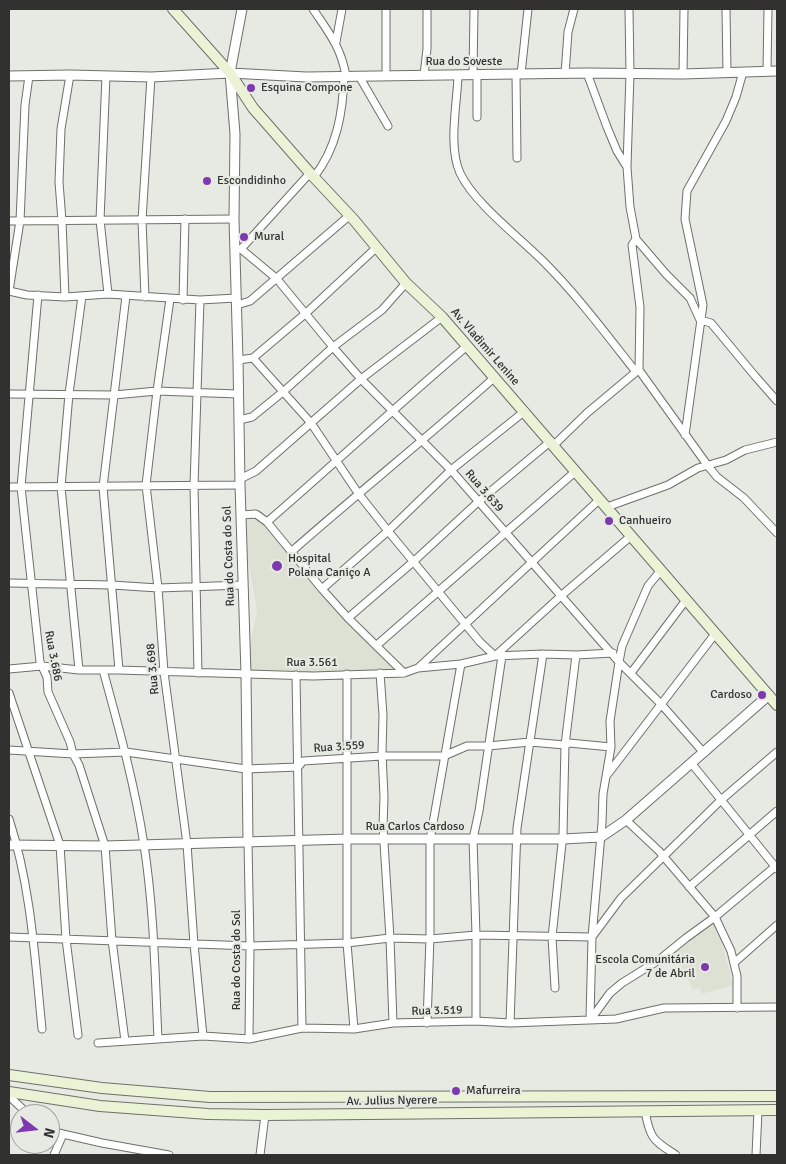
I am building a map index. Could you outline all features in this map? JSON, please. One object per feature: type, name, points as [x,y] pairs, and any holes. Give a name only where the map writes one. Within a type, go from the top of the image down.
[{"type":"main road","name":"Av. Vladimir Lenine","points":[[173,9],[230,73],[253,108],[350,215],[406,283],[442,317],[525,411],[777,705]]},
{"type":"main road","name":"Av. Julius Nyerere","points":[[9,1076],[102,1088],[210,1097],[777,1096]]},
{"type":"main road","name":"Av. Julius Nyerere","points":[[9,1092],[100,1106],[208,1114],[777,1110]]},
{"type":"main road","points":[[625,1095],[626,1111]]},
{"type":"street","name":"Rua do Costa do Sol","points":[[242,9],[230,73],[235,134],[234,218],[238,249],[240,515],[246,674],[250,946],[248,1039]]},
{"type":"street","points":[[238,249],[322,167],[335,141],[345,76],[343,59],[336,42],[313,9]]},
{"type":"street","points":[[336,42],[342,9]]},
{"type":"street","points":[[386,9],[386,75]]},
{"type":"street","points":[[424,74],[427,49],[427,9]]},
{"type":"street","points":[[474,9],[477,117]]},
{"type":"street","points":[[517,158],[519,74],[528,9]]},
{"type":"street","points":[[565,74],[568,32],[574,9]]},
{"type":"street","points":[[629,9],[630,74],[627,167],[630,207],[636,239],[666,274],[690,298],[700,320]]},
{"type":"street","points":[[683,74],[684,9]]},
{"type":"street","points":[[726,9],[727,72]]},
{"type":"street","points":[[767,72],[768,9]]},
{"type":"street","name":"Rua do Soveste","points":[[9,76],[151,77],[230,73],[306,77],[424,74],[458,76],[587,73],[683,74],[777,71]]},
{"type":"street","points":[[685,435],[702,305],[685,219],[686,191],[726,121],[736,97],[743,72]]},
{"type":"street","points":[[587,73],[617,151],[627,167]]},
{"type":"street","points":[[65,296],[62,221],[58,182],[60,138],[70,75]]},
{"type":"street","points":[[29,76],[25,105],[20,221],[9,291],[27,295],[82,296],[108,294],[170,300],[250,301],[350,215]]},
{"type":"street","points":[[106,76],[100,220],[108,294]]},
{"type":"street","points":[[359,76],[388,126]]},
{"type":"street","points":[[458,76],[454,144],[460,173],[470,189],[567,287],[637,371],[717,477],[744,498],[777,533]]},
{"type":"street","points":[[145,297],[142,220],[151,77]]},
{"type":"street","points":[[9,221],[234,218]]},
{"type":"street","points":[[183,300],[185,219]]},
{"type":"street","points":[[348,618],[478,502],[552,443],[637,371],[640,307],[632,245],[636,239]]},
{"type":"street","points":[[238,360],[253,358],[305,314],[377,247]]},
{"type":"street","name":"Rua 3.639","points":[[238,249],[277,278],[361,379],[451,470],[619,662],[661,704],[704,753]]},
{"type":"street","points":[[239,420],[252,416],[284,391],[333,347],[382,310],[406,283]]},
{"type":"street","name":"Rua 3.686","points":[[38,295],[21,487],[30,583],[42,666],[47,677],[48,692],[79,765],[105,846],[112,940],[125,1042]]},
{"type":"street","points":[[79,670],[61,487],[69,394],[82,296]]},
{"type":"street","points":[[119,670],[103,487],[126,296]]},
{"type":"street","name":"Rua 3.698","points":[[170,300],[146,485],[158,588],[164,672],[187,844],[203,1036]]},
{"type":"street","points":[[198,673],[194,486],[200,300]]},
{"type":"street","points":[[9,487],[194,486],[240,482],[256,471],[361,379],[442,317]]},
{"type":"street","points":[[700,320],[711,323],[777,400]]},
{"type":"street","points":[[267,522],[392,410],[467,346]]},
{"type":"street","points":[[253,358],[284,391],[311,424],[338,460],[358,493],[438,593],[480,642],[498,656]]},
{"type":"street","points":[[290,552],[358,493],[423,441],[495,377]]},
{"type":"street","points":[[9,394],[114,395],[157,391],[197,394],[238,394]]},
{"type":"street","points":[[322,589],[388,531],[451,470],[525,411]]},
{"type":"street","points":[[418,668],[533,562],[604,503],[668,486],[698,468],[726,460],[745,450],[777,442]]},
{"type":"street","points":[[377,645],[576,471]]},
{"type":"street","points":[[240,515],[256,514],[267,522],[290,552],[348,618],[404,673]]},
{"type":"street","points":[[476,1021],[473,839],[488,746],[498,656],[562,595],[631,536]]},
{"type":"street","points":[[590,1019],[592,937],[603,794],[611,747],[610,724],[619,662],[622,646],[648,586],[661,570]]},
{"type":"street","points":[[9,583],[112,584],[158,588],[243,585]]},
{"type":"street","points":[[631,673],[686,600]]},
{"type":"street","points":[[606,776],[715,634]]},
{"type":"street","name":"Rua 3.561","points":[[9,669],[42,666],[79,670],[296,675],[404,673],[418,668],[461,664],[498,656],[613,653]]},
{"type":"street","points":[[510,1023],[517,839],[521,793],[543,654]]},
{"type":"street","points":[[555,988],[552,937],[563,839],[565,745],[576,655]]},
{"type":"street","points":[[427,1023],[430,939],[430,840],[461,664]]},
{"type":"street","points":[[103,670],[126,752],[144,845],[154,942],[158,1039]]},
{"type":"street","points":[[380,673],[383,715],[384,840],[393,1023]]},
{"type":"street","points":[[347,674],[347,943],[354,1029]]},
{"type":"street","points":[[296,675],[302,1028]]},
{"type":"street","points":[[9,692],[60,845],[66,939],[78,1035]]},
{"type":"street","points":[[601,837],[626,820],[769,695]]},
{"type":"street","name":"Rua 3.559","points":[[9,750],[73,754],[126,752],[246,768],[298,767],[303,761],[347,758],[444,756],[467,746],[530,742],[565,745],[573,743],[611,747]]},
{"type":"street","points":[[592,937],[621,898],[720,800],[777,752]]},
{"type":"street","points":[[590,1019],[610,994],[622,983],[658,960],[777,867],[692,764]]},
{"type":"street","points":[[689,886],[750,836],[777,811]]},
{"type":"street","points":[[9,819],[33,938],[42,1029]]},
{"type":"street","points":[[626,820],[664,856],[715,917],[731,951],[734,963],[737,976],[737,1008]]},
{"type":"street","name":"Rua Carlos Cardoso","points":[[13,845],[105,846],[348,839],[563,839],[601,837]]},
{"type":"street","points":[[734,963],[777,925]]},
{"type":"street","points":[[9,937],[250,946],[347,943],[390,938],[430,939],[476,935],[592,937]]},
{"type":"street","name":"Rua 3.519","points":[[98,1043],[203,1036],[248,1039],[302,1028],[354,1029],[393,1023],[476,1021],[510,1023],[616,1019],[664,1008],[777,1007]]},
{"type":"street","points":[[645,1111],[648,1130],[653,1139],[676,1155]]},
{"type":"street","points":[[756,1155],[758,1111]]},
{"type":"street","points":[[260,1155],[265,1115]]},
{"type":"street","points":[[60,1133],[169,1155]]},
{"type":"street","points":[[54,1155],[63,1134]]},
{"type":"shaded area","name":"Hospital Polana Caniço A","points":[[240,515],[258,516],[404,672],[245,673],[257,610]]},
{"type":"shaded area","name":"Escola Comunitária 7 de Abril","points":[[714,921],[717,924],[733,985],[702,994],[700,988],[693,990],[674,950]]},
{"type":"place","name":"Esquina Compone","points":[[251,88]]},
{"type":"place","name":"Escondidinho","points":[[207,181]]},
{"type":"place","name":"Mural","points":[[244,237]]},
{"type":"place","name":"Canhueiro","points":[[609,521]]},
{"type":"place","name":"Hospital Polana Caniço A","points":[[277,566]]},
{"type":"place","name":"Cardoso","points":[[762,695]]},
{"type":"place","name":"Escola Comunitária 7 de Abril","points":[[705,967]]},
{"type":"place","name":"Mafurreira","points":[[456,1091]]}]
